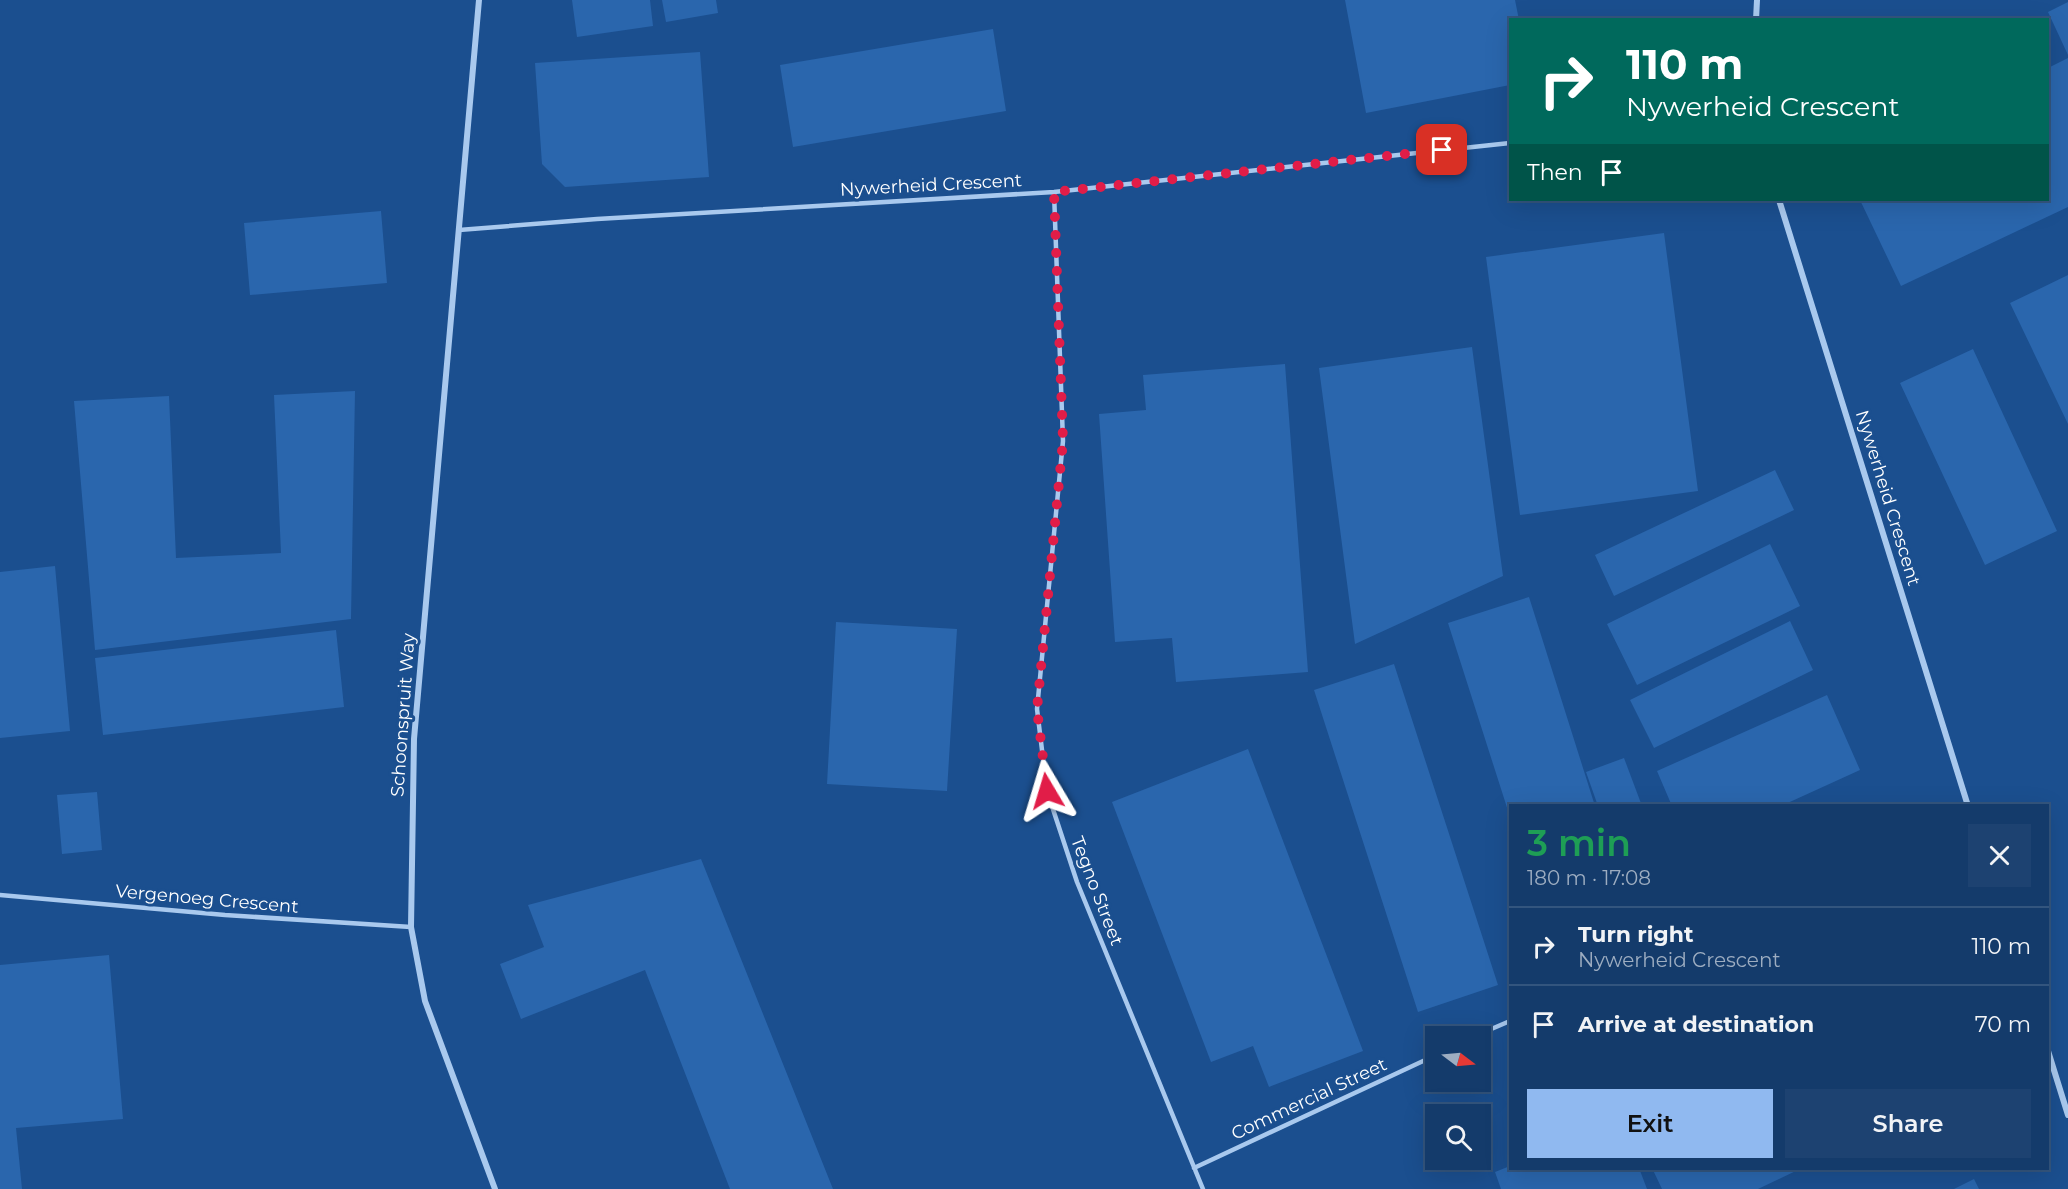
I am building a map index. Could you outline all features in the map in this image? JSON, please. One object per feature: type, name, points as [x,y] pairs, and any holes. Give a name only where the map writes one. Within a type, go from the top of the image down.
[{"type":"street","name":"Schoonspruit Way","points":[[480,0],[414,739],[411,927],[425,1001],[495,1189]]},
{"type":"street","points":[[1756,0],[1756,18]]},
{"type":"street","name":"Nywerheid Crescent","points":[[1779,201],[1967,804]]},
{"type":"street","points":[[2049,1055],[2068,1114]]},
{"type":"lane","name":"Nywerheid Crescent","points":[[459,230],[597,219],[1054,192],[1509,143]]},
{"type":"lane","name":"Tegno Street","points":[[1054,192],[1063,441],[1037,709],[1047,791],[1077,882],[1203,1189]]},
{"type":"lane","name":"Vergenoeg Crescent","points":[[0,895],[225,915],[411,927]]},
{"type":"lane","points":[[1491,1029],[1509,1021]]},
{"type":"lane","name":"Commercial Street","points":[[1194,1168],[1425,1060]]},
{"type":"building","points":[[572,0],[650,0],[653,26],[577,37]]},
{"type":"building","points":[[662,0],[716,0],[718,13],[666,22]]},
{"type":"building","points":[[1345,0],[1515,0],[1519,18],[1509,18],[1509,85],[1366,113]]},
{"type":"building","points":[[2068,2],[2068,55],[2048,12]]},
{"type":"building","points":[[993,29],[1006,111],[793,147],[780,65]]},
{"type":"building","points":[[700,52],[709,177],[565,187],[542,164],[535,63]]},
{"type":"building","points":[[2068,58],[2068,207],[1901,286],[1860,201],[2049,201],[2049,68]]},
{"type":"building","points":[[381,211],[387,283],[250,295],[244,223]]},
{"type":"building","points":[[1664,233],[1698,491],[1520,515],[1486,257]]},
{"type":"building","points":[[2068,275],[2068,424],[2010,303]]},
{"type":"building","points":[[1472,347],[1503,576],[1355,644],[1319,368]]},
{"type":"building","points":[[1973,349],[2057,531],[1985,565],[1900,383]]},
{"type":"building","points":[[1285,364],[1308,672],[1176,682],[1172,638],[1115,642],[1099,414],[1146,410],[1143,375]]},
{"type":"building","points":[[355,391],[351,619],[95,650],[74,401],[169,396],[176,558],[281,553],[274,395]]},
{"type":"building","points":[[1775,470],[1794,510],[1614,596],[1595,555]]},
{"type":"building","points":[[1770,544],[1800,606],[1637,685],[1607,624]]},
{"type":"building","points":[[55,566],[70,731],[0,738],[0,572]]},
{"type":"building","points":[[1529,597],[1594,804],[1509,804],[1509,814],[1448,623]]},
{"type":"building","points":[[1790,621],[1813,670],[1654,748],[1630,700]]},
{"type":"building","points":[[836,622],[957,629],[947,791],[827,784]]},
{"type":"building","points":[[336,630],[344,707],[103,735],[95,658]]},
{"type":"building","points":[[1394,664],[1498,985],[1418,1012],[1314,690]]},
{"type":"building","points":[[1827,695],[1860,770],[1785,804],[1671,804],[1657,771]]},
{"type":"building","points":[[1248,749],[1363,1051],[1269,1087],[1253,1046],[1211,1062],[1112,802]]},
{"type":"building","points":[[1624,758],[1641,804],[1597,804],[1586,772]]},
{"type":"building","points":[[97,792],[102,850],[62,854],[57,795]]},
{"type":"building","points":[[701,859],[833,1189],[730,1189],[645,970],[521,1019],[500,964],[544,947],[528,905]]},
{"type":"building","points":[[109,955],[123,1119],[16,1128],[22,1189],[0,1189],[0,965]]},
{"type":"building","points":[[1509,1166],[1509,1170],[1640,1170],[1647,1189],[1501,1189],[1495,1172]]},
{"type":"building","points":[[1653,1170],[1798,1170],[1758,1189],[1662,1189]]},
{"type":"building","points":[[1974,1179],[1979,1189],[1954,1189]]},
{"type":"route","points":[[1047,791],[1037,709],[1063,441],[1054,192],[1442,150]]}]
